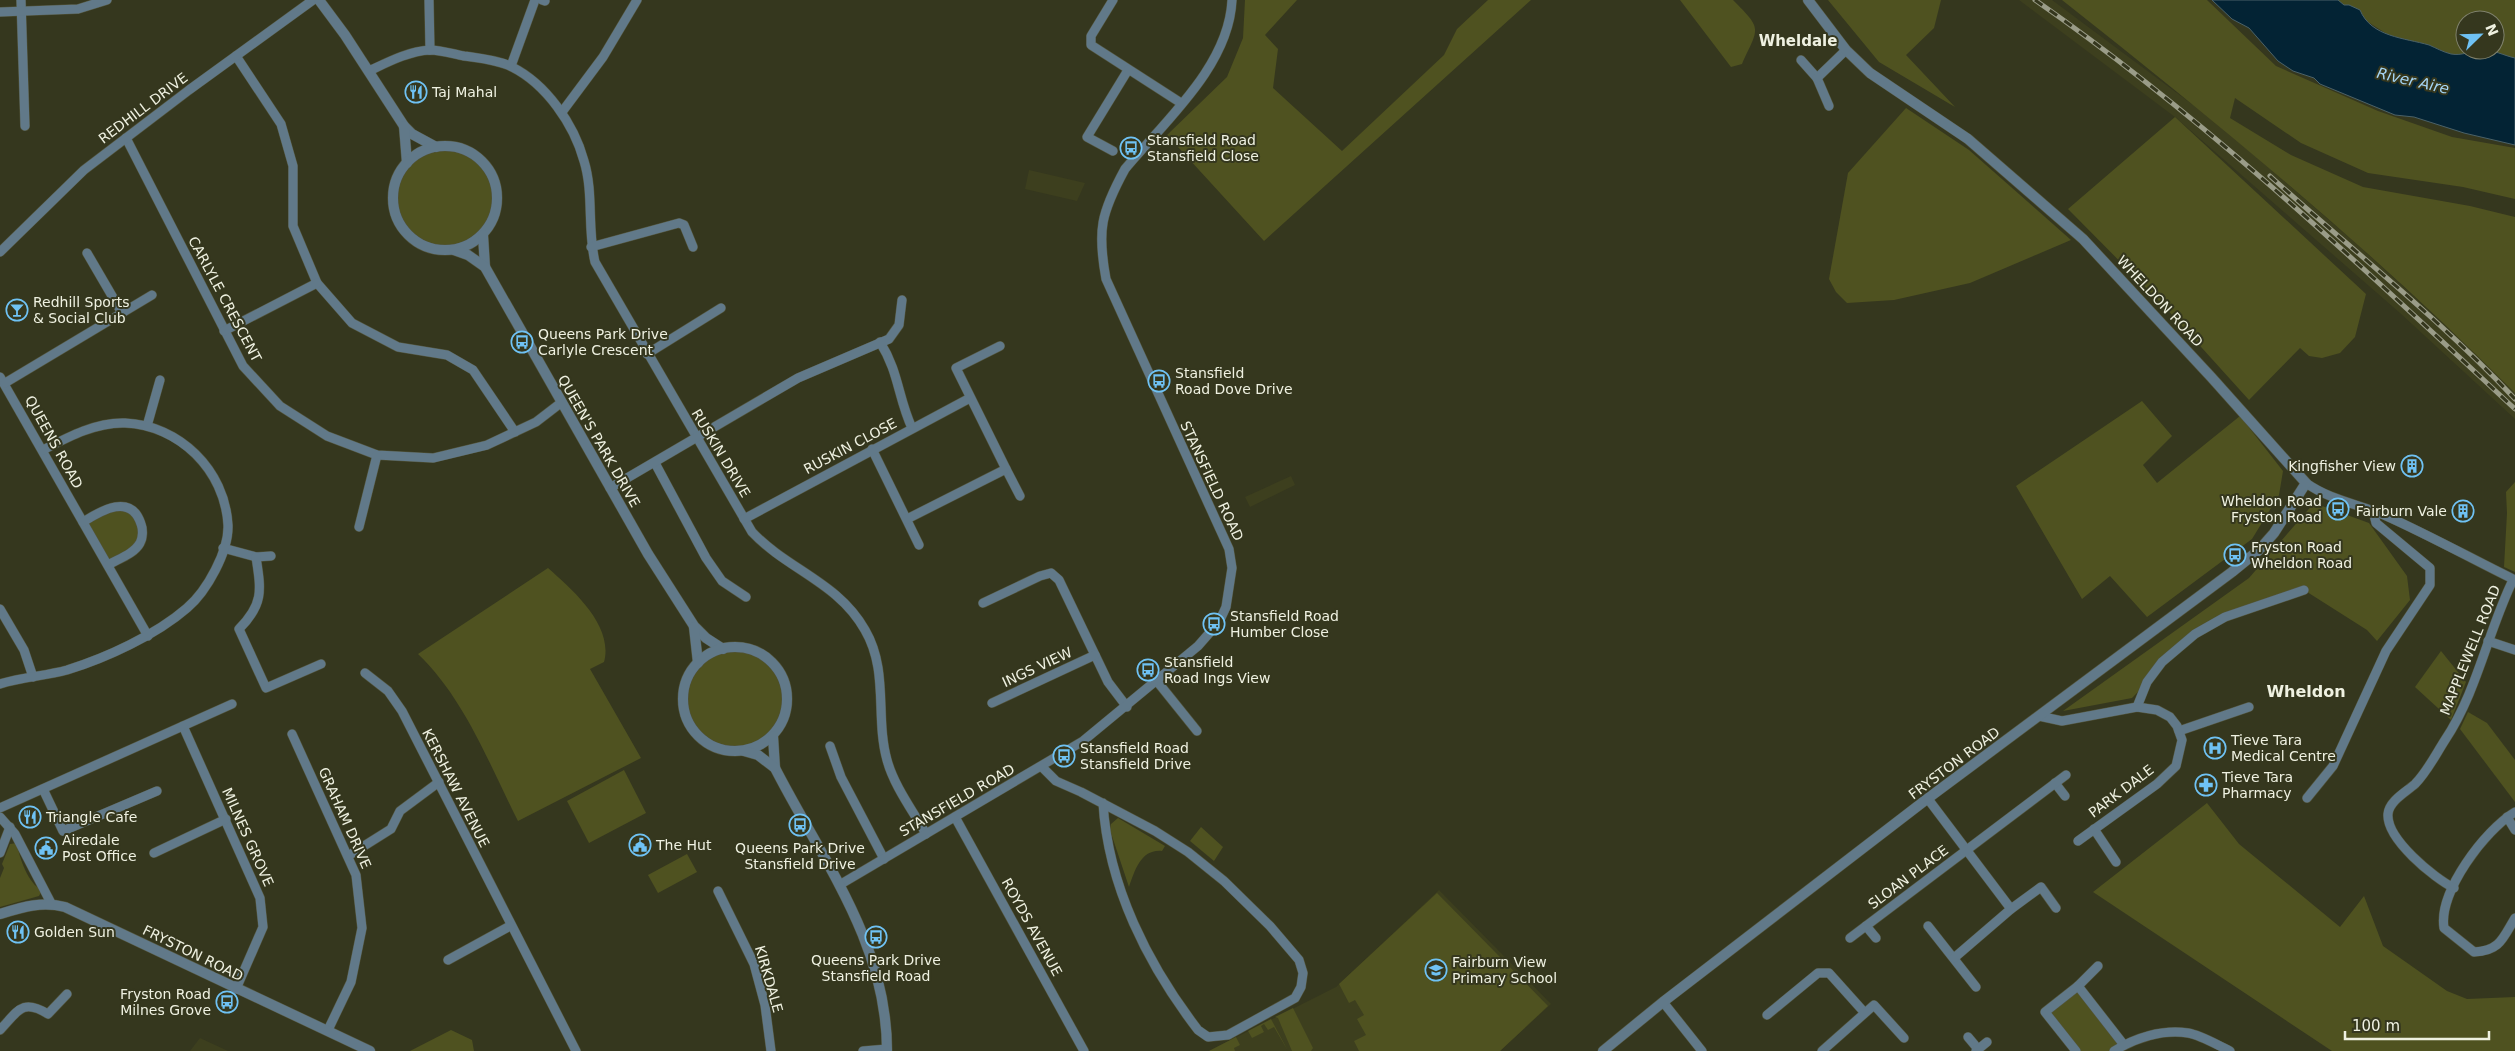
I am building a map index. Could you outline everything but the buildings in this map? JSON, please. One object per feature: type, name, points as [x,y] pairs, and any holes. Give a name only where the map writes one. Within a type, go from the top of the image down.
[{"type":"street","points":[[21,0],[25,126]]},
{"type":"street","points":[[0,12],[78,9],[107,0]]},
{"type":"street","name":"REDHILL DRIVE","points":[[0,252],[84,170],[313,0]]},
{"type":"street","points":[[319,0],[369,71],[404,126],[417,137],[436,147],[459,148],[470,152],[487,168],[496,188],[497,205],[492,221],[483,235]]},
{"type":"street","points":[[429,0],[430,50]]},
{"type":"street","points":[[511,66],[535,0]]},
{"type":"street","points":[[562,112],[603,57],[637,0]]},
{"type":"street","points":[[1113,0],[1091,36],[1091,45],[1182,103]]},
{"type":"street","name":"STANSFIELD ROAD","points":[[841,884],[1083,741],[1127,707],[1156,680],[1198,646],[1219,622],[1230,593],[1232,568],[1229,549],[1152,384],[1106,279],[1101,249],[1101,225],[1107,203],[1125,169],[1182,103],[1211,64],[1224,41],[1231,16],[1232,0]]},
{"type":"street","name":"WHELDON ROAD","points":[[1808,0],[1846,50],[1870,73],[1968,139],[2083,239],[2212,378],[2306,484],[2327,495],[2373,511],[2414,529],[2514,580]]},
{"type":"street","name":"RUSKIN DRIVE","points":[[369,71],[398,58],[430,50],[511,66],[540,88],[562,112],[584,160],[590,185],[591,247],[595,262],[696,439],[752,532],[766,546],[838,595],[866,631],[879,670],[887,761],[894,778],[926,834]]},
{"type":"street","points":[[1817,78],[1846,50]]},
{"type":"street","points":[[236,56],[281,124],[293,166],[293,226],[317,283],[352,323],[398,347],[447,355],[473,370],[515,432]]},
{"type":"street","points":[[1801,60],[1817,78],[1829,106]]},
{"type":"street","points":[[1113,151],[1087,137],[1128,70]]},
{"type":"street","points":[[404,126],[407,163]]},
{"type":"street","name":"CARLYLE CRESCENT","points":[[126,138],[243,366],[280,406],[327,436],[377,455],[433,458],[487,445],[536,422],[562,402]]},
{"type":"street","name":"QUEEN'S PARK DRIVE","points":[[436,147],[425,150],[407,163],[400,173],[394,188],[394,205],[398,221],[408,235],[421,245],[437,250],[454,250],[470,245],[483,235]]},
{"type":"street","points":[[591,247],[679,223],[684,225],[694,247]]},
{"type":"street","name":"QUEEN'S PARK DRIVE","points":[[483,235],[485,267]]},
{"type":"street","name":"QUEEN'S PARK DRIVE","points":[[454,250],[468,255],[485,267],[648,554],[694,626],[706,638],[723,649]]},
{"type":"street","points":[[87,253],[122,313]]},
{"type":"street","points":[[224,331],[317,283]]},
{"type":"street","points":[[2,380],[122,313],[152,294]]},
{"type":"street","points":[[610,488],[798,378],[889,339],[899,325],[902,300]]},
{"type":"street","points":[[647,354],[721,308]]},
{"type":"street","points":[[880,342],[892,360],[900,385],[906,415],[912,428]]},
{"type":"street","points":[[1000,346],[956,368],[1020,496]]},
{"type":"street","name":"QUEENS ROAD","points":[[2,380],[148,636]]},
{"type":"street","points":[[147,426],[160,380]]},
{"type":"street","name":"RUSKIN CLOSE","points":[[744,519],[970,398]]},
{"type":"street","points":[[0,684],[67,670],[148,636],[188,607],[217,571],[228,526],[223,498],[214,476],[184,442],[167,432],[147,426],[124,423],[84,430],[43,450]]},
{"type":"street","points":[[872,449],[908,519],[919,545]]},
{"type":"street","points":[[359,527],[377,455]]},
{"type":"street","points":[[655,463],[706,558],[722,580],[746,597]]},
{"type":"street","points":[[908,519],[1006,470]]},
{"type":"street","name":"FRYSTON ROAD","points":[[1604,1051],[1663,1002],[1928,799],[2259,550],[2274,533],[2306,484]]},
{"type":"street","points":[[83,522],[103,510],[118,506],[128,508],[138,516],[142,528],[141,542],[132,552],[108,565]]},
{"type":"street","points":[[2307,798],[2333,766],[2386,651],[2430,585],[2430,568],[2376,523],[2373,511]]},
{"type":"street","points":[[223,548],[256,557],[271,556]]},
{"type":"street","points":[[256,557],[260,588],[258,604],[239,629],[266,688],[321,664]]},
{"type":"street","name":"INGS VIEW","points":[[983,602],[1040,576],[1051,573],[1059,580],[1108,682],[1127,707]]},
{"type":"street","name":"MAPPLEWELL ROAD","points":[[2454,888],[2425,870],[2394,834],[2388,822],[2388,813],[2392,805],[2417,782],[2452,730],[2488,641],[2498,610],[2514,580]]},
{"type":"street","points":[[2137,707],[2148,682],[2162,662],[2195,634],[2225,617],[2304,590]]},
{"type":"street","points":[[0,609],[24,650],[33,677]]},
{"type":"street","name":"QUEEN'S PARK DRIVE","points":[[694,626],[698,646],[698,663]]},
{"type":"street","points":[[2488,641],[2515,650]]},
{"type":"street","points":[[744,751],[759,746],[773,736],[782,722],[787,706],[783,678],[769,660],[760,653],[738,647],[723,649],[705,657],[690,674],[684,689],[684,706],[688,722],[698,736],[711,746],[727,751],[744,751],[758,755],[775,768],[841,884],[866,939],[880,987],[887,1050],[863,1051]]},
{"type":"street","name":"INGS VIEW","points":[[992,703],[1095,655]]},
{"type":"street","name":"KERSHAW AVENUE","points":[[365,673],[388,692],[402,711],[440,782],[510,926],[576,1051]]},
{"type":"street","points":[[1156,680],[1197,731]]},
{"type":"street","points":[[0,808],[232,704]]},
{"type":"street","points":[[2039,716],[2062,720],[2137,707],[2157,710],[2170,717],[2179,731],[2250,707]]},
{"type":"street","name":"MILNES GROVE","points":[[184,726],[260,898],[263,927],[236,990]]},
{"type":"street","name":"PARK DALE","points":[[2078,841],[2157,784],[2176,766],[2182,740],[2179,731]]},
{"type":"street","name":"GRAHAM DRIVE","points":[[292,734],[356,874],[362,928],[351,982],[328,1030]]},
{"type":"street","points":[[773,736],[775,768]]},
{"type":"street","points":[[830,746],[841,777],[884,859]]},
{"type":"street","points":[[1042,766],[1056,781],[1103,803],[1188,852],[1224,881],[1270,926],[1299,960],[1302,973],[1301,987],[1295,998],[1228,1035],[1208,1037],[1198,1030],[1155,964],[1122,898],[1105,834],[1103,803]]},
{"type":"street","name":"SLOAN PLACE","points":[[1850,938],[2066,775]]},
{"type":"street","points":[[348,856],[391,829],[400,811],[440,782]]},
{"type":"street","points":[[2055,783],[2065,796]]},
{"type":"street","points":[[43,789],[63,831],[157,792]]},
{"type":"street","name":"SLOAN PLACE","points":[[1928,799],[2011,909]]},
{"type":"street","points":[[2515,830],[2511,814],[2481,842],[2465,863],[2442,917],[2444,928],[2474,952],[2489,952],[2498,945],[2515,918]]},
{"type":"street","points":[[0,817],[10,827],[51,903]]},
{"type":"street","name":"ROYDS AVENUE","points":[[956,817],[1081,1050]]},
{"type":"street","points":[[154,853],[226,819]]},
{"type":"street","points":[[0,853],[10,827]]},
{"type":"street","points":[[2094,829],[2116,862]]},
{"type":"street","points":[[1954,958],[2011,909],[2041,887],[2056,908]]},
{"type":"street","name":"KIRKDALE","points":[[718,891],[754,964],[765,1005],[771,1051]]},
{"type":"street","name":"FRYSTON ROAD","points":[[0,914],[37,904],[51,903],[65,907],[236,990],[328,1030],[370,1051]]},
{"type":"street","points":[[448,960],[510,926]]},
{"type":"street","name":"SLOAN PLACE","points":[[1866,926],[1876,938]]},
{"type":"street","points":[[1928,926],[1976,987]]},
{"type":"street","points":[[2076,1051],[2045,1012],[2078,986],[2098,966]]},
{"type":"street","points":[[1768,1015],[1818,973],[1829,973],[1864,1012]]},
{"type":"street","points":[[2078,986],[2124,1044]]},
{"type":"street","points":[[0,1030],[21,1008],[28,1005],[36,1006],[48,1014],[67,994]]},
{"type":"street","points":[[1663,1002],[1702,1051]]},
{"type":"street","points":[[1827,1049],[1864,1012],[1874,1005],[1904,1038]]},
{"type":"street","points":[[2114,1051],[2124,1044],[2141,1037],[2162,1033],[2188,1033],[2230,1051]]},
{"type":"street","points":[[1968,1036],[1977,1050],[1987,1042]]},
{"type":"shaded area","points":[[1245,0],[1297,0],[1265,35],[1278,49],[1273,88],[1342,151],[1444,55],[1457,29],[1488,0],[1531,0],[1264,241],[1167,135],[1227,77],[1243,38]]},
{"type":"shaded area","points":[[1680,0],[1733,0],[1743,10],[1754,24],[1755,35],[1742,64],[1731,67]]},
{"type":"shaded area","points":[[1828,0],[1941,0],[1934,28],[1906,55],[1955,107],[1879,62]]},
{"type":"shaded area","points":[[2019,0],[2052,0],[2216,122],[2359,246],[2479,357],[2515,393],[2515,419],[2400,313],[2175,117]]},
{"type":"shaded area","points":[[2062,0],[2207,0],[2276,66],[2378,111],[2452,137],[2515,148],[2515,199],[2463,187],[2368,173],[2301,143],[2235,98],[2230,118],[2291,155],[2363,187],[2470,206],[2515,217],[2515,393],[2407,289],[2351,239],[2237,141]]},
{"type":"shaded area","points":[[2338,0],[2515,0],[2515,58],[2505,56],[2505,10],[2455,10],[2455,55],[2429,45],[2393,38],[2337,2]]},
{"type":"shaded area","points":[[1906,108],[1969,150],[2071,240],[1970,283],[1894,300],[1847,303],[1836,292],[1829,279],[1848,173]]},
{"type":"shaded area","points":[[2175,117],[2366,294],[2355,337],[2340,353],[2322,358],[2309,356],[2300,348],[2249,400],[2164,306],[2068,209]]},
{"type":"shaded area","points":[[445,151],[463,154],[478,165],[489,180],[492,198],[489,216],[478,231],[463,242],[445,245],[427,242],[412,231],[401,216],[398,198],[401,180],[412,165],[427,154]]},
{"type":"shaded area","points":[[1029,170],[1085,183],[1077,201],[1025,189]]},
{"type":"shaded area","points":[[2142,401],[2172,436],[2143,465],[2157,483],[2240,416],[2283,471],[2279,495],[2252,539],[2147,617],[2110,576],[2082,599],[2016,486]]},
{"type":"shaded area","points":[[1291,476],[1295,485],[1250,507],[1245,497]]},
{"type":"shaded area","points":[[2515,482],[2515,572],[2504,567],[2507,513],[2506,492]]},
{"type":"shaded area","points":[[2314,503],[2369,523],[2407,576],[2410,600],[2377,641],[2367,630],[2304,590],[2225,617],[2195,634],[2132,698],[2063,711],[2249,578]]},
{"type":"shaded area","points":[[118,506],[138,516],[141,542],[108,565],[83,522]]},
{"type":"shaded area","points":[[548,568],[579,598],[597,622],[603,635],[604,662],[590,669],[641,758],[518,821],[463,712],[435,672],[418,654]]},
{"type":"shaded area","points":[[2441,651],[2466,682],[2451,720],[2415,687]]},
{"type":"shaded area","points":[[735,652],[753,655],[768,666],[779,681],[782,699],[779,717],[768,732],[753,743],[735,746],[717,743],[702,732],[691,717],[688,699],[691,681],[702,666],[717,655]]},
{"type":"shaded area","points":[[2468,712],[2487,723],[2515,760],[2515,802],[2460,729]]},
{"type":"shaded area","points":[[624,770],[646,813],[589,843],[567,801]]},
{"type":"shaded area","points":[[2207,803],[2239,844],[2340,927],[2364,896],[2383,946],[2447,991],[2467,999],[2515,997],[2515,1051],[2332,1051],[2093,892]]},
{"type":"shaded area","points":[[1118,818],[1165,846],[1162,851],[1149,853],[1144,857],[1129,887],[1110,830],[1111,824]]},
{"type":"shaded area","points":[[1201,827],[1223,847],[1214,861],[1190,841]]},
{"type":"shaded area","points":[[17,843],[28,876],[42,890],[39,896],[0,907],[0,878],[4,868],[2,864],[10,844]]},
{"type":"shaded area","points":[[687,854],[697,872],[658,893],[648,875]]},
{"type":"shaded area","name":"Fairburn View Primary School","points":[[1439,890],[1551,1004],[1500,1051],[1209,1051],[1336,987]]},
{"type":"shaded area","name":"Fairburn View Primary School","points":[[1437,893],[1548,1006],[1500,1051],[1359,1051],[1354,1041],[1366,1035],[1357,1019],[1364,1015],[1355,1000],[1349,1003],[1339,984]]},
{"type":"shaded area","points":[[2078,986],[2124,1045],[2114,1051],[2076,1051],[2045,1012]]},
{"type":"shaded area","points":[[1293,1008],[1313,1048],[1311,1051],[1292,1051],[1278,1018],[1275,1017]]},
{"type":"shaded area","points":[[1271,1019],[1288,1051],[1274,1027],[1268,1030],[1264,1024],[1261,1026],[1264,1032],[1252,1038],[1248,1031]]},
{"type":"shaded area","points":[[451,1030],[472,1040],[474,1051],[410,1051]]},
{"type":"shaded area","points":[[1236,1037],[1240,1045],[1234,1048],[1235,1051],[1209,1051]]},
{"type":"shaded area","points":[[200,1038],[228,1051],[190,1051]]},
{"type":"water","name":"River Aire","points":[[2212,0],[2338,0],[2344,5],[2360,10],[2365,19],[2380,31],[2455,54],[2455,60],[2505,60],[2505,55],[2515,58],[2515,145],[2464,133],[2414,117],[2395,115],[2320,84],[2314,78],[2293,71],[2278,61],[2249,28],[2232,19]]},
{"type":"railway","points":[[2035,0],[2099,46],[2222,144],[2341,248],[2515,409]]},
{"type":"railway","points":[[2270,176],[2457,341],[2515,399]]},
{"type":"place","name":"Taj Mahal","points":[[416,92]]},
{"type":"place","name":"Stansfield Road Stansfield Close","points":[[1131,148]]},
{"type":"place","name":"Redhill Sports & Social Club","points":[[17,310]]},
{"type":"place","name":"Queens Park Drive Carlyle Crescent","points":[[522,342]]},
{"type":"place","name":"Stansfield Road Dove Drive","points":[[1159,381]]},
{"type":"place","name":"Kingfisher View","points":[[2412,466]]},
{"type":"place","name":"Wheldon Road Fryston Road","points":[[2338,509]]},
{"type":"place","name":"Fairburn Vale","points":[[2463,511]]},
{"type":"place","name":"Fryston Road Wheldon Road","points":[[2235,555]]},
{"type":"place","name":"Stansfield Road Humber Close","points":[[1214,624]]},
{"type":"place","name":"Stansfield Road Ings View","points":[[1148,670]]},
{"type":"place","name":"Tieve Tara Medical Centre","points":[[2215,748]]},
{"type":"place","name":"Stansfield Road Stansfield Drive","points":[[1064,756]]},
{"type":"place","name":"Tieve Tara Pharmacy","points":[[2206,785]]},
{"type":"place","name":"Triangle Cafe","points":[[30,817]]},
{"type":"place","name":"Queens Park Drive Stansfield Drive","points":[[800,825]]},
{"type":"place","name":"The Hut","points":[[640,845]]},
{"type":"place","name":"Airedale Post Office","points":[[46,848]]},
{"type":"place","name":"Golden Sun","points":[[18,932]]},
{"type":"place","name":"Queens Park Drive Stansfield Road","points":[[876,937]]},
{"type":"place","name":"Fairburn View Primary School","points":[[1436,970]]},
{"type":"place","name":"Fryston Road Milnes Grove","points":[[227,1002]]},
{"type":"district","name":"Wheldale","points":[[1798,41]]},
{"type":"district","name":"Wheldon","points":[[2306,691]]}]
